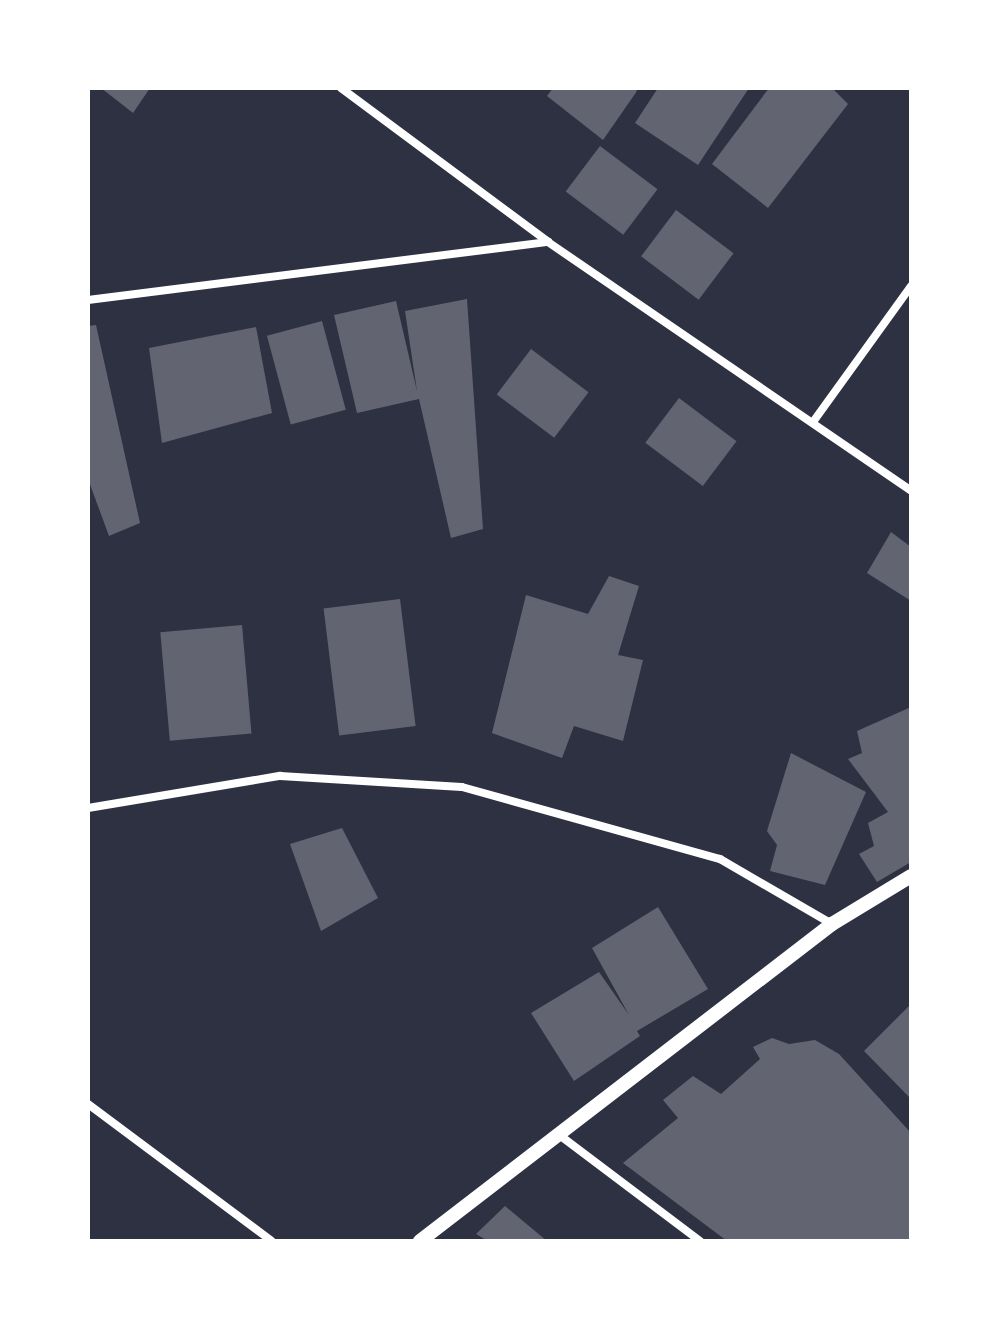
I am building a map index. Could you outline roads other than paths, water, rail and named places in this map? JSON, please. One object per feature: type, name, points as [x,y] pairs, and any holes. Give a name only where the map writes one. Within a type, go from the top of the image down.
[{"type":"street","points":[[341,88],[548,242],[911,491]]},
{"type":"street","points":[[88,300],[548,242]]},
{"type":"street","points":[[813,422],[911,286]]},
{"type":"street","points":[[88,808],[280,776],[462,787],[720,859],[832,924]]},
{"type":"street","points":[[420,1241],[832,924],[911,876]]},
{"type":"street","points":[[88,1104],[272,1241]]},
{"type":"street","points":[[558,1134],[700,1241]]}]
